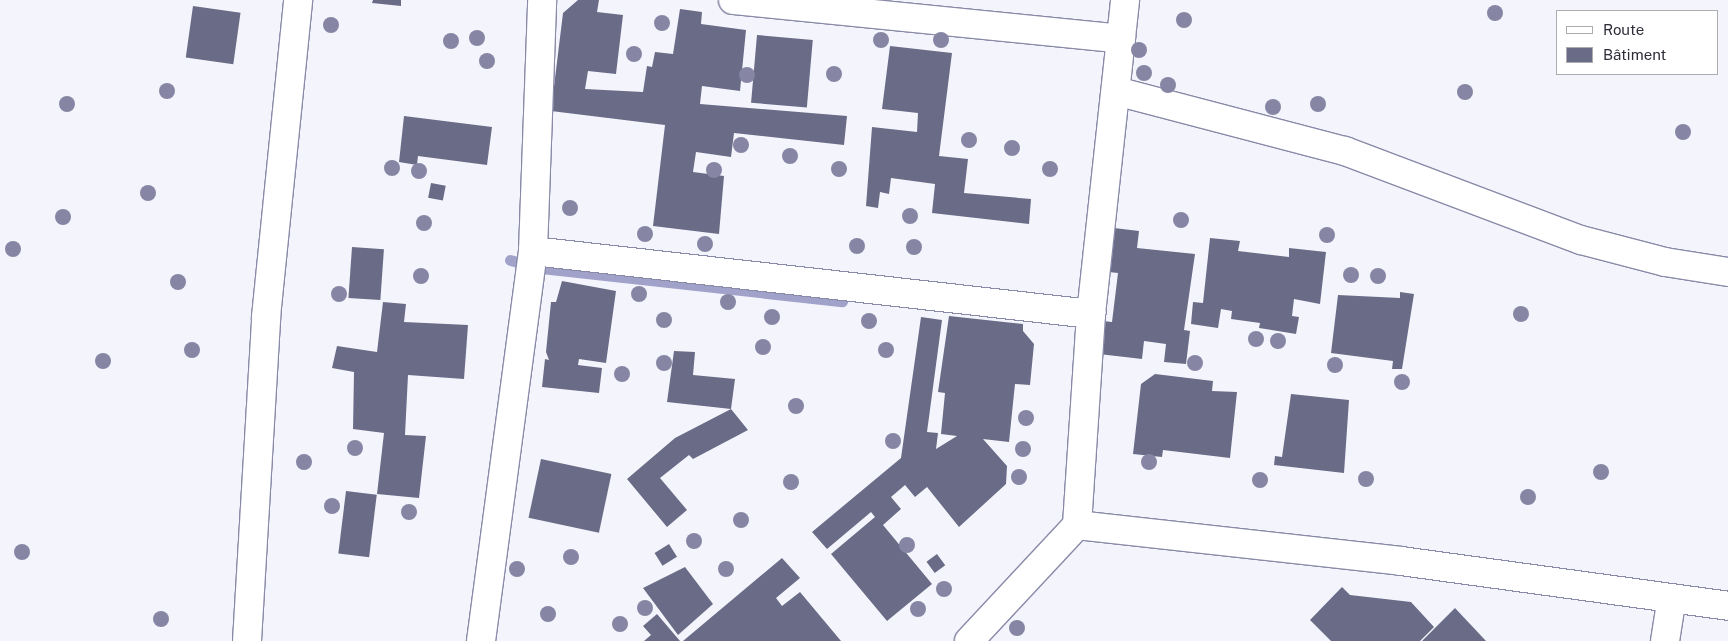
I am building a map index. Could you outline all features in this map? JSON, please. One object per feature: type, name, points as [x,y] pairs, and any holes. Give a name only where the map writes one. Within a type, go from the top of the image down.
[{"type":"street","points":[[248,641],[266,317],[298,0]]},
{"type":"street","points":[[481,641],[533,251],[542,0]]},
{"type":"street","points":[[733,0],[1121,38]]},
{"type":"street","points":[[969,641],[1077,525],[1090,314],[1125,0]]},
{"type":"street","points":[[1116,91],[1346,150],[1581,240],[1664,262],[1728,272]]},
{"type":"street","points":[[533,251],[1090,314]]},
{"type":"street","points":[[1077,525],[1401,561],[1671,602],[1727,602]]},
{"type":"street","points":[[1666,641],[1671,602]]},
{"type":"building","points":[[373,0],[401,0],[401,6],[372,3]]},
{"type":"building","points":[[578,0],[599,0],[597,12],[623,15],[616,74],[588,71],[585,89],[643,92],[647,66],[652,67],[655,52],[673,54],[680,9],[702,12],[701,24],[746,30],[740,91],[702,86],[700,104],[847,116],[844,145],[734,133],[731,157],[696,152],[693,172],[724,176],[719,234],[653,226],[665,125],[551,111],[563,13]]},
{"type":"building","points":[[193,6],[241,13],[233,64],[186,57]]},
{"type":"building","points":[[757,35],[813,40],[807,108],[751,103]]},
{"type":"building","points":[[890,46],[952,53],[939,156],[968,159],[964,193],[1031,199],[1029,224],[932,213],[935,184],[891,178],[889,194],[880,192],[878,208],[866,206],[872,127],[917,132],[918,113],[882,109]]},
{"type":"building","points":[[404,116],[492,127],[487,165],[418,156],[417,165],[399,162]]},
{"type":"building","points":[[431,183],[446,186],[443,201],[428,198]]},
{"type":"building","points":[[1114,228],[1139,231],[1137,248],[1195,254],[1184,330],[1190,331],[1186,364],[1164,362],[1166,344],[1144,341],[1142,359],[1099,354],[1103,321],[1112,322],[1118,273],[1109,272]]},
{"type":"building","points":[[1210,238],[1240,241],[1238,251],[1289,257],[1289,248],[1326,252],[1320,304],[1294,299],[1292,316],[1299,317],[1296,334],[1259,328],[1260,323],[1231,319],[1232,311],[1221,309],[1218,328],[1191,324],[1193,302],[1203,303]]},
{"type":"building","points":[[352,247],[384,249],[380,300],[348,298]]},
{"type":"building","points":[[562,281],[616,291],[606,363],[579,359],[578,365],[602,368],[599,393],[542,387],[545,359],[549,360],[546,352],[551,302],[556,302]]},
{"type":"building","points":[[1400,292],[1414,294],[1402,369],[1392,369],[1393,361],[1331,353],[1338,295],[1400,298]]},
{"type":"building","points":[[383,302],[406,304],[404,322],[468,325],[464,379],[408,375],[405,435],[426,436],[419,498],[377,494],[384,433],[353,429],[354,372],[332,368],[337,346],[377,352]]},
{"type":"building","points":[[949,316],[1023,324],[1023,331],[1034,344],[1030,385],[1015,384],[1009,442],[983,439],[1007,466],[1006,484],[959,527],[927,487],[915,497],[905,485],[891,497],[901,509],[883,525],[932,584],[887,621],[831,554],[875,517],[871,512],[827,549],[812,532],[901,458],[921,317],[942,320],[927,432],[938,433],[936,449],[957,436],[941,434],[945,393],[938,392]]},
{"type":"building","points":[[674,351],[695,352],[693,375],[735,379],[731,409],[667,402]]},
{"type":"building","points":[[1155,374],[1213,381],[1212,391],[1237,392],[1230,458],[1163,450],[1162,457],[1133,454],[1141,384]]},
{"type":"building","points":[[1291,394],[1349,400],[1344,473],[1274,465],[1275,456],[1282,457]]},
{"type":"building","points":[[731,409],[748,430],[693,459],[689,455],[660,478],[687,510],[667,527],[627,479],[675,438]]},
{"type":"building","points":[[541,459],[611,474],[599,533],[529,518]]},
{"type":"building","points":[[346,491],[377,495],[369,557],[338,554]]},
{"type":"building","points":[[669,544],[677,557],[663,566],[655,553]]},
{"type":"building","points":[[937,554],[945,565],[935,573],[926,562]]},
{"type":"building","points":[[782,558],[800,578],[776,598],[782,606],[800,592],[841,641],[683,641]]},
{"type":"building","points":[[685,567],[713,604],[678,635],[643,588]]},
{"type":"building","points":[[1342,587],[1350,595],[1411,602],[1434,627],[1420,641],[1331,641],[1310,620]]},
{"type":"building","points":[[1455,608],[1486,641],[1422,641]]},
{"type":"building","points":[[657,614],[680,641],[644,641],[651,635],[643,626]]},
{"type":"waterway","points":[[510,260],[541,268],[842,301]]}]
